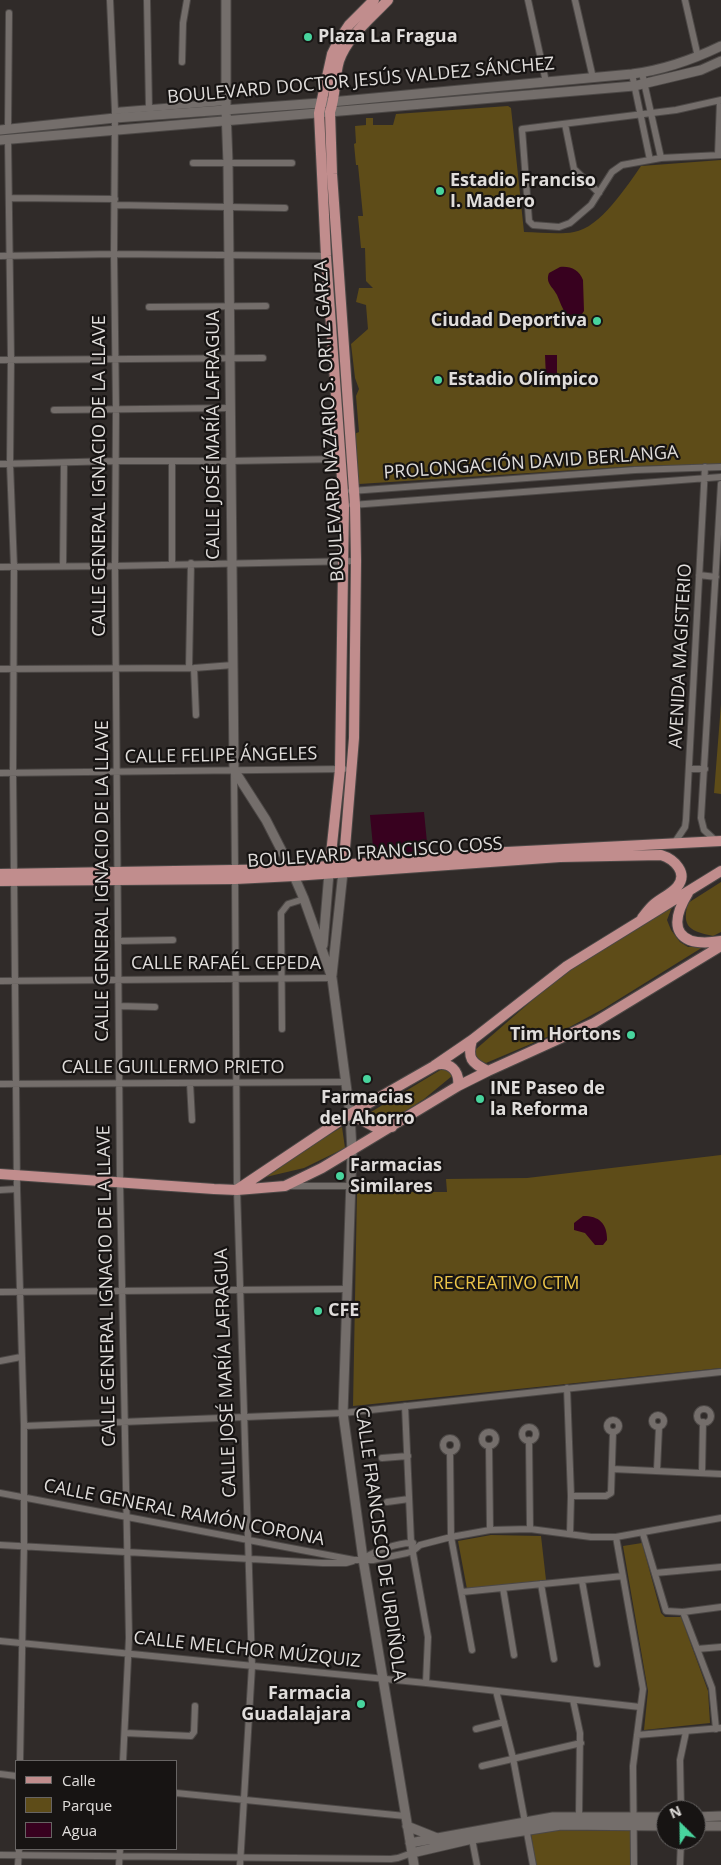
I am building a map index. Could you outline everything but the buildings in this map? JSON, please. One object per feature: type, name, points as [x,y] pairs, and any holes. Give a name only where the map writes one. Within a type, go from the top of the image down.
[{"type":"main road","name":"CALLE JOSÉ MARÍA LAFRAGUA","points":[[226,0],[234,770]]},
{"type":"main road","name":"BOULEVARD NAZARIO S. ORTIZ GARZA","points":[[332,978],[353,770],[356,561],[355,505],[348,491],[340,459],[326,256],[319,108],[332,54],[339,40],[349,25],[374,0]]},
{"type":"main road","name":"BOULEVARD NAZARIO S. ORTIZ GARZA","points":[[322,949],[340,769],[344,506],[348,491],[330,112],[334,100],[338,67],[345,49],[356,34],[388,0]]},
{"type":"main road","name":"BOULEVARD DOCTOR JESÚS VALDEZ SÁNCHEZ","points":[[4,139],[227,120],[319,108],[334,100],[642,73],[671,67],[721,46]]},
{"type":"main road","name":"BOULEVARD DOCTOR JESÚS VALDEZ SÁNCHEZ","points":[[4,130],[115,114],[226,106],[319,108],[330,112],[634,86],[701,70],[721,61]]},
{"type":"main road","name":"CALLE FRANCISCO DE URDIÑOLA","points":[[234,770],[266,820],[292,872],[304,899],[332,978],[350,1114],[352,1151],[343,1413],[359,1560],[383,1679],[414,1865]]},
{"type":"main road","name":"BOULEVARD FRANCISCO COSS","points":[[343,868],[487,853],[719,841]]},
{"type":"main road","name":"BOULEVARD FRANCISCO COSS","points":[[0,874],[15,877],[235,874],[560,856],[661,855],[675,862],[681,875],[680,882],[675,890],[651,906],[642,918]]},
{"type":"main road","points":[[238,1190],[350,1114],[434,1066],[472,1040],[567,966],[721,871]]},
{"type":"main road","name":"BOULEVARD FRANCISCO COSS","points":[[0,881],[15,877]]},
{"type":"main road","points":[[688,892],[679,908],[676,919],[681,934],[696,942],[709,943],[721,941]]},
{"type":"main road","points":[[0,1174],[238,1190],[285,1186],[352,1151],[458,1086],[581,1030],[721,946]]},
{"type":"main road","points":[[472,1040],[470,1053],[472,1060],[475,1064],[488,1071]]},
{"type":"main road","points":[[434,1066],[440,1064],[453,1068],[459,1079],[458,1086]]},
{"type":"main road","points":[[350,1114],[375,1127],[393,1126]]},
{"type":"main road","points":[[706,1817],[721,1816]]},
{"type":"main road","points":[[412,1853],[525,1826],[553,1817],[656,1817]]},
{"type":"main road","points":[[407,1826],[437,1838]]},
{"type":"main road","points":[[410,1843],[525,1826],[656,1826]]},
{"type":"main road","points":[[706,1826],[721,1826]]},
{"type":"street","name":"CALLE GENERAL IGNACIO DE LA LLAVE","points":[[110,0],[115,114],[115,566],[118,980],[127,1518],[128,1654],[123,1760]]},
{"type":"street","points":[[147,0],[149,109]]},
{"type":"street","points":[[182,62],[183,23],[187,0]]},
{"type":"street","points":[[528,0],[546,82]]},
{"type":"street","points":[[575,0],[593,78]]},
{"type":"street","points":[[685,0],[698,57]]},
{"type":"street","points":[[4,130],[9,13]]},
{"type":"street","points":[[642,73],[661,158]]},
{"type":"street","points":[[632,74],[642,114],[650,160]]},
{"type":"street","points":[[720,100],[719,155],[661,158],[622,165],[615,169],[591,205],[570,223],[559,227],[530,224],[521,129],[651,114],[720,100]]},
{"type":"street","points":[[115,114],[149,109],[226,106]]},
{"type":"street","points":[[566,124],[574,168],[599,193]]},
{"type":"street","points":[[4,139],[9,198],[10,464],[14,567],[13,773],[17,1189],[24,1426],[20,1760]]},
{"type":"street","points":[[193,163],[292,163]]},
{"type":"street","points":[[9,198],[229,208],[285,208]]},
{"type":"street","points":[[0,256],[114,254],[326,256]]},
{"type":"street","points":[[149,307],[266,306]]},
{"type":"street","points":[[0,360],[263,358]]},
{"type":"street","points":[[54,410],[231,408]]},
{"type":"street","points":[[0,464],[340,459]]},
{"type":"street","points":[[172,461],[172,564]]},
{"type":"street","points":[[63,566],[64,463]]},
{"type":"street","name":"PROLONGACIÓN DAVID BERLANGA","points":[[348,491],[586,474],[721,467]]},
{"type":"street","name":"AVENIDA MAGISTERIO","points":[[675,842],[685,827],[686,820],[705,468]]},
{"type":"street","points":[[586,474],[588,487]]},
{"type":"street","name":"PROLONGACIÓN DAVID BERLANGA","points":[[344,506],[721,477]]},
{"type":"street","points":[[471,482],[472,496]]},
{"type":"street","name":"AVENIDA MAGISTERIO","points":[[719,841],[708,835],[702,824],[721,484]]},
{"type":"street","points":[[0,567],[356,561]]},
{"type":"street","points":[[190,564],[192,668],[196,715]]},
{"type":"street","points":[[699,575],[716,577]]},
{"type":"street","points":[[0,669],[233,666]]},
{"type":"street","points":[[690,769],[705,769]]},
{"type":"street","name":"CALLE JOSÉ MARÍA LAFRAGUA","points":[[234,770],[236,1083],[240,1290],[252,1666],[240,1862]]},
{"type":"street","name":"CALLE FELIPE ÁNGELES","points":[[0,773],[353,770]]},
{"type":"street","points":[[282,1029],[281,913],[288,904],[304,899]]},
{"type":"street","points":[[118,941],[173,940]]},
{"type":"street","name":"CALLE RAFAÉL CEPEDA","points":[[0,981],[332,978]]},
{"type":"street","points":[[119,1006],[155,1007]]},
{"type":"street","name":"CALLE GUILLERMO PRIETO","points":[[0,1084],[345,1082]]},
{"type":"street","points":[[190,1083],[192,1120]]},
{"type":"street","points":[[285,1186],[350,1186]]},
{"type":"street","points":[[0,1190],[17,1189]]},
{"type":"street","points":[[0,1292],[348,1289]]},
{"type":"street","points":[[0,1361],[21,1357]]},
{"type":"street","points":[[24,1426],[343,1413],[721,1372]]},
{"type":"street","points":[[567,1388],[570,1534]]},
{"type":"street","points":[[405,1406],[411,1542],[428,1637],[426,1683]]},
{"type":"street","points":[[702,1472],[703,1422]]},
{"type":"street","points":[[657,1470],[659,1427]]},
{"type":"street","points":[[570,1496],[609,1495],[612,1491],[613,1432]]},
{"type":"street","points":[[529,1440],[530,1529]]},
{"type":"street","points":[[489,1446],[490,1530]]},
{"type":"street","points":[[450,1452],[451,1537],[472,1650]]},
{"type":"street","points":[[382,1458],[408,1456]]},
{"type":"street","points":[[612,1469],[721,1474]]},
{"type":"street","name":"CALLE GENERAL RAMÓN CORONA","points":[[0,1493],[247,1541],[359,1560],[372,1560],[413,1551],[420,1545],[490,1530],[530,1529],[616,1537],[643,1534],[721,1518]]},
{"type":"street","points":[[387,1502],[409,1499]]},
{"type":"street","points":[[643,1534],[666,1610],[683,1612],[721,1607]]},
{"type":"street","points":[[616,1537],[643,1689],[633,1766],[634,1865]]},
{"type":"street","points":[[0,1545],[323,1563],[346,1563],[359,1560],[371,1554],[411,1542],[420,1545]]},
{"type":"street","points":[[323,1555],[323,1563]]},
{"type":"street","points":[[655,1573],[721,1567]]},
{"type":"street","points":[[462,1592],[623,1576]]},
{"type":"street","points":[[582,1581],[597,1664]]},
{"type":"street","points":[[542,1584],[554,1659]]},
{"type":"street","points":[[503,1588],[514,1655]]},
{"type":"street","points":[[637,1735],[718,1729],[712,1688],[683,1612]]},
{"type":"street","name":"CALLE MELCHOR MÚZQUIZ","points":[[0,1640],[496,1690],[640,1707]]},
{"type":"street","points":[[697,1650],[721,1647]]},
{"type":"street","points":[[712,1688],[721,1687]]},
{"type":"street","points":[[496,1690],[513,1758],[533,1865]]},
{"type":"street","points":[[574,1700],[581,1743],[579,1816]]},
{"type":"street","points":[[125,1733],[191,1736],[194,1732],[196,1706]]},
{"type":"street","points":[[476,1729],[504,1722]]},
{"type":"street","points":[[681,1800],[680,1760],[686,1732]]},
{"type":"street","points":[[482,1766],[581,1743]]},
{"type":"street","points":[[0,1774],[15,1776]]},
{"type":"street","points":[[178,1793],[405,1816]]},
{"type":"street","points":[[472,1839],[477,1865]]},
{"type":"street","points":[[119,1865],[120,1850]]},
{"type":"street","points":[[680,1865],[681,1850]]},
{"type":"street","points":[[0,1855],[18,1852],[240,1862],[391,1859],[412,1853]]},
{"type":"street","points":[[18,1852],[18,1865]]},
{"type":"green space","points":[[508,106],[511,108],[524,232],[562,233],[584,229],[603,215],[641,166],[721,160],[721,464],[637,466],[359,484],[354,434],[359,432],[356,396],[359,389],[355,378],[351,344],[368,329],[366,305],[356,302],[359,288],[373,288],[366,281],[365,248],[361,248],[358,216],[363,216],[354,144],[356,143],[355,126],[366,125],[366,118],[373,118],[373,125],[393,125],[396,114]]},
{"type":"green space","points":[[721,704],[721,794],[714,793]]},
{"type":"green space","points":[[721,882],[721,932],[713,936],[694,930],[687,923],[686,911],[688,903]]},
{"type":"green space","points":[[672,907],[667,920],[671,930],[680,942],[688,947],[703,947],[603,1009],[566,1029],[486,1063],[477,1060],[475,1050],[559,977]]},
{"type":"green space","points":[[447,1066],[452,1076],[424,1099],[387,1123],[382,1124],[365,1118],[366,1115]]},
{"type":"green space","points":[[342,1127],[345,1148],[304,1168],[253,1180]]},
{"type":"green space","name":"RECREATIVO CTM","points":[[721,1155],[721,1368],[353,1406],[357,1192],[447,1192],[446,1179],[527,1178]]},
{"type":"green space","points":[[491,1535],[541,1536],[546,1580],[467,1589],[458,1541]]},
{"type":"green space","points":[[642,1543],[661,1613],[665,1617],[681,1617],[708,1691],[710,1723],[644,1730],[648,1691],[623,1546]]},
{"type":"green space","points":[[554,1830],[631,1831],[631,1865],[536,1865],[531,1834]]},
{"type":"water","points":[[560,267],[574,269],[583,280],[584,311],[580,317],[566,314],[548,280],[549,273]]},
{"type":"water","points":[[545,355],[557,355],[557,377],[546,378]]},
{"type":"water","points":[[424,812],[428,853],[374,857],[370,815]]},
{"type":"water","points":[[583,1216],[594,1217],[604,1225],[607,1240],[603,1245],[595,1245],[585,1233],[574,1230],[574,1223]]},
{"type":"place","name":"Plaza La Fragua","points":[[308,37]]},
{"type":"place","name":"Estadio Franciso I. Madero","points":[[440,191]]},
{"type":"place","name":"Ciudad Deportiva","points":[[597,321]]},
{"type":"place","name":"Estadio Olímpico","points":[[438,380]]},
{"type":"place","name":"Tim Hortons","points":[[631,1035]]},
{"type":"place","name":"Farmacias del Ahorro","points":[[367,1079]]},
{"type":"place","name":"INE Paseo de la Reforma","points":[[480,1099]]},
{"type":"place","name":"Farmacias Similares","points":[[340,1176]]},
{"type":"place","name":"CFE","points":[[318,1311]]},
{"type":"place","name":"Farmacia Guadalajara","points":[[361,1704]]}]
